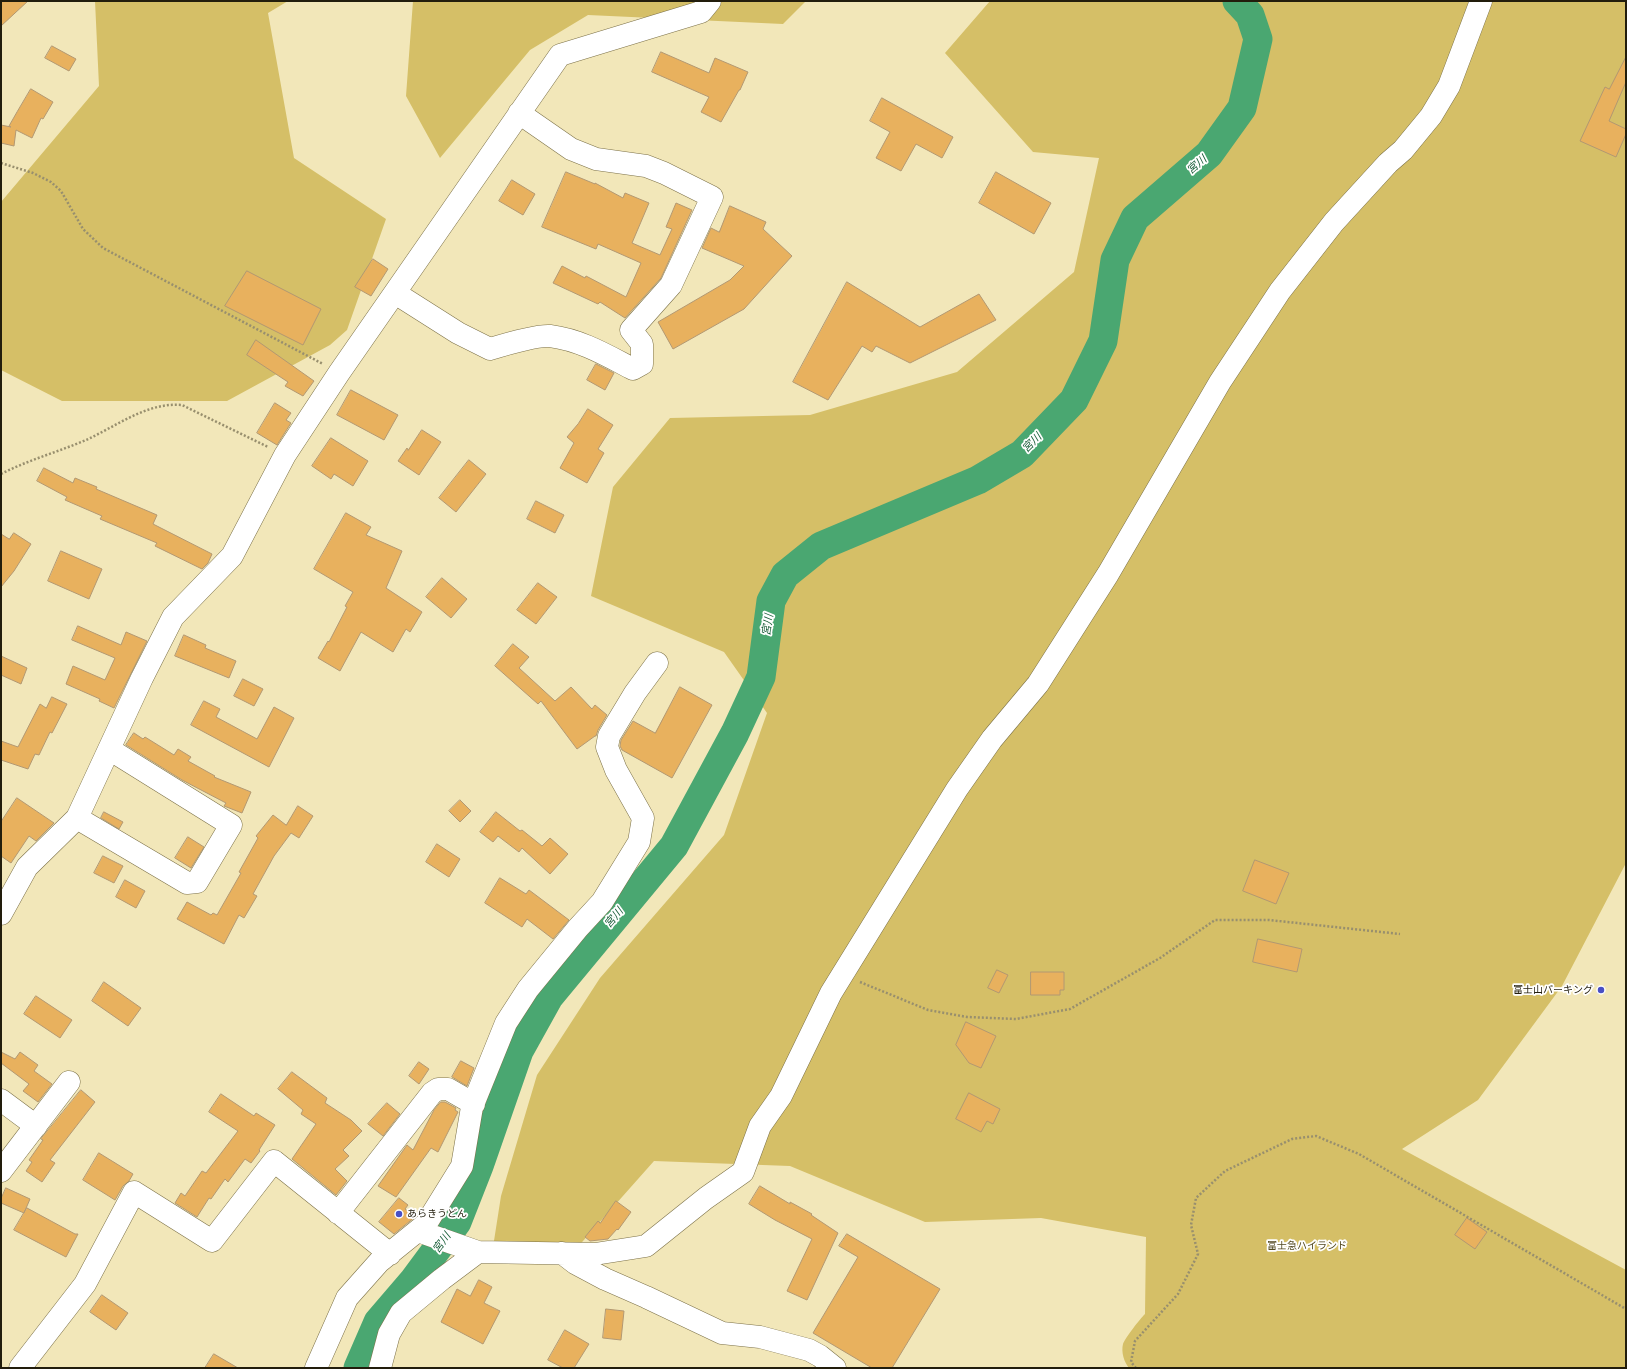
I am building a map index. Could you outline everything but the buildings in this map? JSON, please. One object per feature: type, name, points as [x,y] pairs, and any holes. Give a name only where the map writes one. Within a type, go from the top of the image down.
[{"type":"street","points":[[1,914],[7,889],[27,867],[77,818],[173,617],[232,556],[285,455],[339,373],[560,55],[701,12],[710,1]]},
{"type":"street","points":[[423,1233],[474,1250],[595,1254],[646,1246],[706,1198],[743,1172],[760,1126],[781,1096],[831,993],[956,789],[992,739],[1038,684],[1108,574],[1220,382],[1280,291],[1334,222],[1403,150],[1431,116],[1450,86],[1481,1]]},
{"type":"street","points":[[395,293],[458,334],[490,349],[513,342],[549,336],[588,345],[633,369],[642,364],[642,344],[631,330],[671,284],[712,197],[664,172],[646,166],[596,159],[571,149],[519,114]]},
{"type":"street","points":[[316,1368],[347,1298],[379,1262],[423,1233],[426,1224],[462,1166],[474,1104],[506,1023],[528,989],[578,928],[602,902],[639,842],[643,818],[616,770],[607,747],[609,736],[613,729],[635,693],[657,663]]},
{"type":"street","points":[[77,818],[187,883],[196,882],[231,825],[110,749]]},
{"type":"street","points":[[1,1171],[69,1082]]},
{"type":"street","points":[[338,1213],[432,1093],[438,1089],[448,1089],[474,1104]]},
{"type":"street","points":[[1,1100],[36,1126]]},
{"type":"street","points":[[20,1368],[25,1364],[85,1284],[134,1192],[212,1241],[274,1161],[390,1254]]},
{"type":"street","points":[[380,1368],[389,1334],[401,1313],[474,1250]]},
{"type":"street","points":[[562,1253],[575,1263],[605,1279],[722,1333],[760,1337],[809,1350],[820,1356],[835,1368]]},
{"type":"path","points":[[1,163],[33,172],[50,182],[61,191],[83,230],[103,248],[339,373]]},
{"type":"path","points":[[1,474],[86,440],[155,406],[174,404],[182,405],[285,455]]},
{"type":"path","points":[[842,975],[928,1010],[967,1017],[1016,1019],[1070,1009],[1160,958],[1215,920],[1269,920],[1400,934]]},
{"type":"path","points":[[1136,1368],[1131,1362],[1135,1341],[1178,1294],[1198,1254],[1191,1225],[1196,1198],[1225,1171],[1292,1139],[1316,1136],[1359,1154],[1626,1309]]},
{"type":"green space","points":[[95,1],[288,1],[268,13],[294,158],[386,219],[347,330],[330,345],[227,401],[62,401],[1,370],[1,202],[99,86]]},
{"type":"green space","points":[[413,1],[806,1],[783,24],[588,15],[530,50],[440,158],[406,96]]},
{"type":"green space","name":"富士急ハイランド","points":[[990,1],[1626,1],[1626,863],[1562,986],[1478,1100],[1402,1149],[1626,1270],[1626,1368],[1129,1368],[1123,1357],[1122,1347],[1136,1324],[1145,1314],[1146,1237],[1041,1218],[925,1222],[790,1166],[654,1161],[567,1259],[491,1260],[501,1196],[537,1075],[600,978],[724,835],[767,713],[724,652],[591,596],[613,487],[670,418],[810,415],[957,372],[1074,272],[1099,158],[1033,152],[945,53]]},
{"type":"waterway","name":"宮川","points":[[358,1368],[378,1322],[414,1280],[457,1222],[479,1166],[519,1051],[549,997],[674,846],[735,733],[761,677],[771,601],[785,575],[821,546],[978,480],[1022,454],[1074,400],[1103,341],[1115,260],[1135,218],[1209,154],[1242,108],[1258,39],[1250,15],[1237,1]]},
{"type":"place","name":"富士山パーキング","points":[[1601,990]]},
{"type":"place","name":"あらきうどん","points":[[399,1214]]}]
